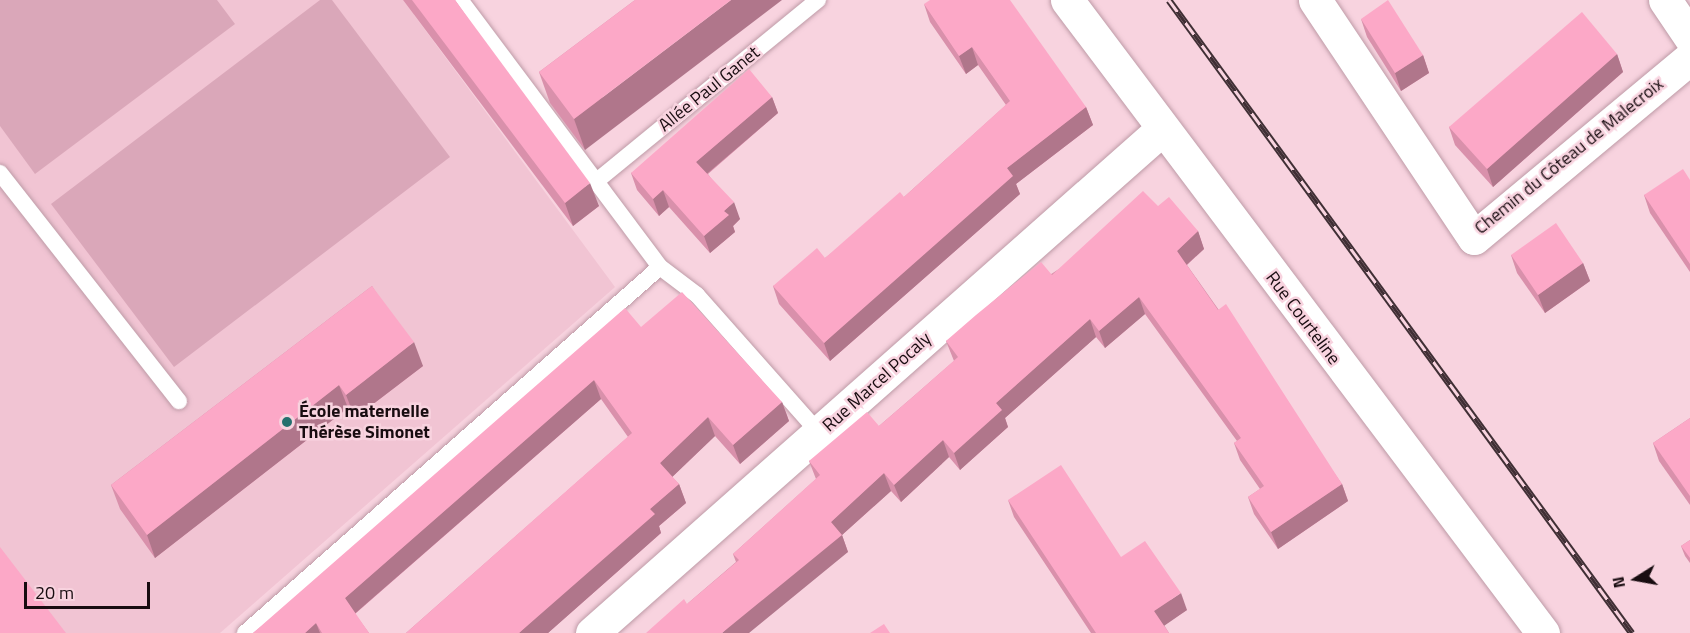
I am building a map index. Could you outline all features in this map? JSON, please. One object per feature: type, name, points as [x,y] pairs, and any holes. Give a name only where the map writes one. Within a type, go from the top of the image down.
[{"type":"street","name":"Rue Courteline","points":[[1067,0],[1161,130],[1543,633]]},
{"type":"street","name":"Chemin du Côteau de Malecroix","points":[[1315,0],[1474,238],[1690,58]]},
{"type":"street","points":[[1665,0],[1690,37]]},
{"type":"street","name":"Rue Marcel Pocaly","points":[[592,633],[1161,130]]},
{"type":"lane","points":[[460,0],[599,179],[660,267],[697,295],[819,433]]},
{"type":"lane","name":"Allée Paul Ganet","points":[[599,179],[818,0]]},
{"type":"lane","points":[[0,173],[179,401]]},
{"type":"lane","points":[[245,633],[660,267]]},
{"type":"shaded area","points":[[0,0],[403,0],[615,287],[220,633],[0,633]]},
{"type":"shaded area","points":[[0,0],[217,0],[235,24],[35,174],[0,126]]},
{"type":"shaded area","points":[[320,0],[332,0],[450,157],[174,367],[51,204]]},
{"type":"building","points":[[412,0],[455,0],[590,183],[565,203]]},
{"type":"building","points":[[635,0],[731,0],[574,119],[539,72]]},
{"type":"building","points":[[930,0],[1010,0],[1086,107],[1007,168],[1013,176],[824,343],[773,286],[817,248],[825,258],[900,192],[904,197],[1010,101],[972,47],[959,56],[924,4]]},
{"type":"building","points":[[1388,0],[1423,55],[1395,73],[1361,19]]},
{"type":"building","points":[[1582,12],[1617,54],[1487,169],[1449,127]]},
{"type":"building","points":[[749,69],[772,97],[696,162],[734,202],[724,211],[729,215],[704,236],[663,190],[653,199],[631,173]]},
{"type":"building","points":[[1683,169],[1690,180],[1690,264],[1644,195]]},
{"type":"building","points":[[1143,191],[1158,206],[1169,197],[1198,231],[1177,251],[1218,310],[1226,304],[1342,484],[1271,532],[1248,497],[1264,486],[1234,443],[1241,438],[1139,297],[1099,331],[1090,319],[996,403],[1002,410],[954,453],[943,440],[894,485],[884,473],[831,522],[842,535],[722,633],[646,633],[684,599],[687,604],[739,560],[733,554],[820,475],[809,461],[867,412],[879,426],[958,357],[946,341],[1041,262],[1052,275]]},
{"type":"building","points":[[1556,223],[1583,263],[1538,295],[1511,255]]},
{"type":"building","points":[[372,286],[414,342],[346,395],[339,385],[147,535],[111,485]]},
{"type":"building","points":[[682,292],[782,402],[733,445],[708,417],[660,463],[679,484],[650,509],[655,514],[519,633],[406,633],[632,433],[594,380],[345,598],[369,633],[322,633],[316,623],[305,633],[253,633],[625,308],[641,327]]},
{"type":"building","points":[[1690,418],[1690,496],[1653,443]]},
{"type":"building","points":[[1061,465],[1121,557],[1145,541],[1181,593],[1154,611],[1169,633],[1096,633],[1008,500]]},
{"type":"building","points":[[1690,540],[1690,558],[1681,546]]},
{"type":"building","points":[[0,547],[66,633],[0,633]]},
{"type":"building","points":[[884,624],[890,633],[870,633]]},
{"type":"railway","points":[[1169,0],[1632,633]]},
{"type":"place","name":"École maternelle Thérèse Simonet","points":[[287,422]]}]
